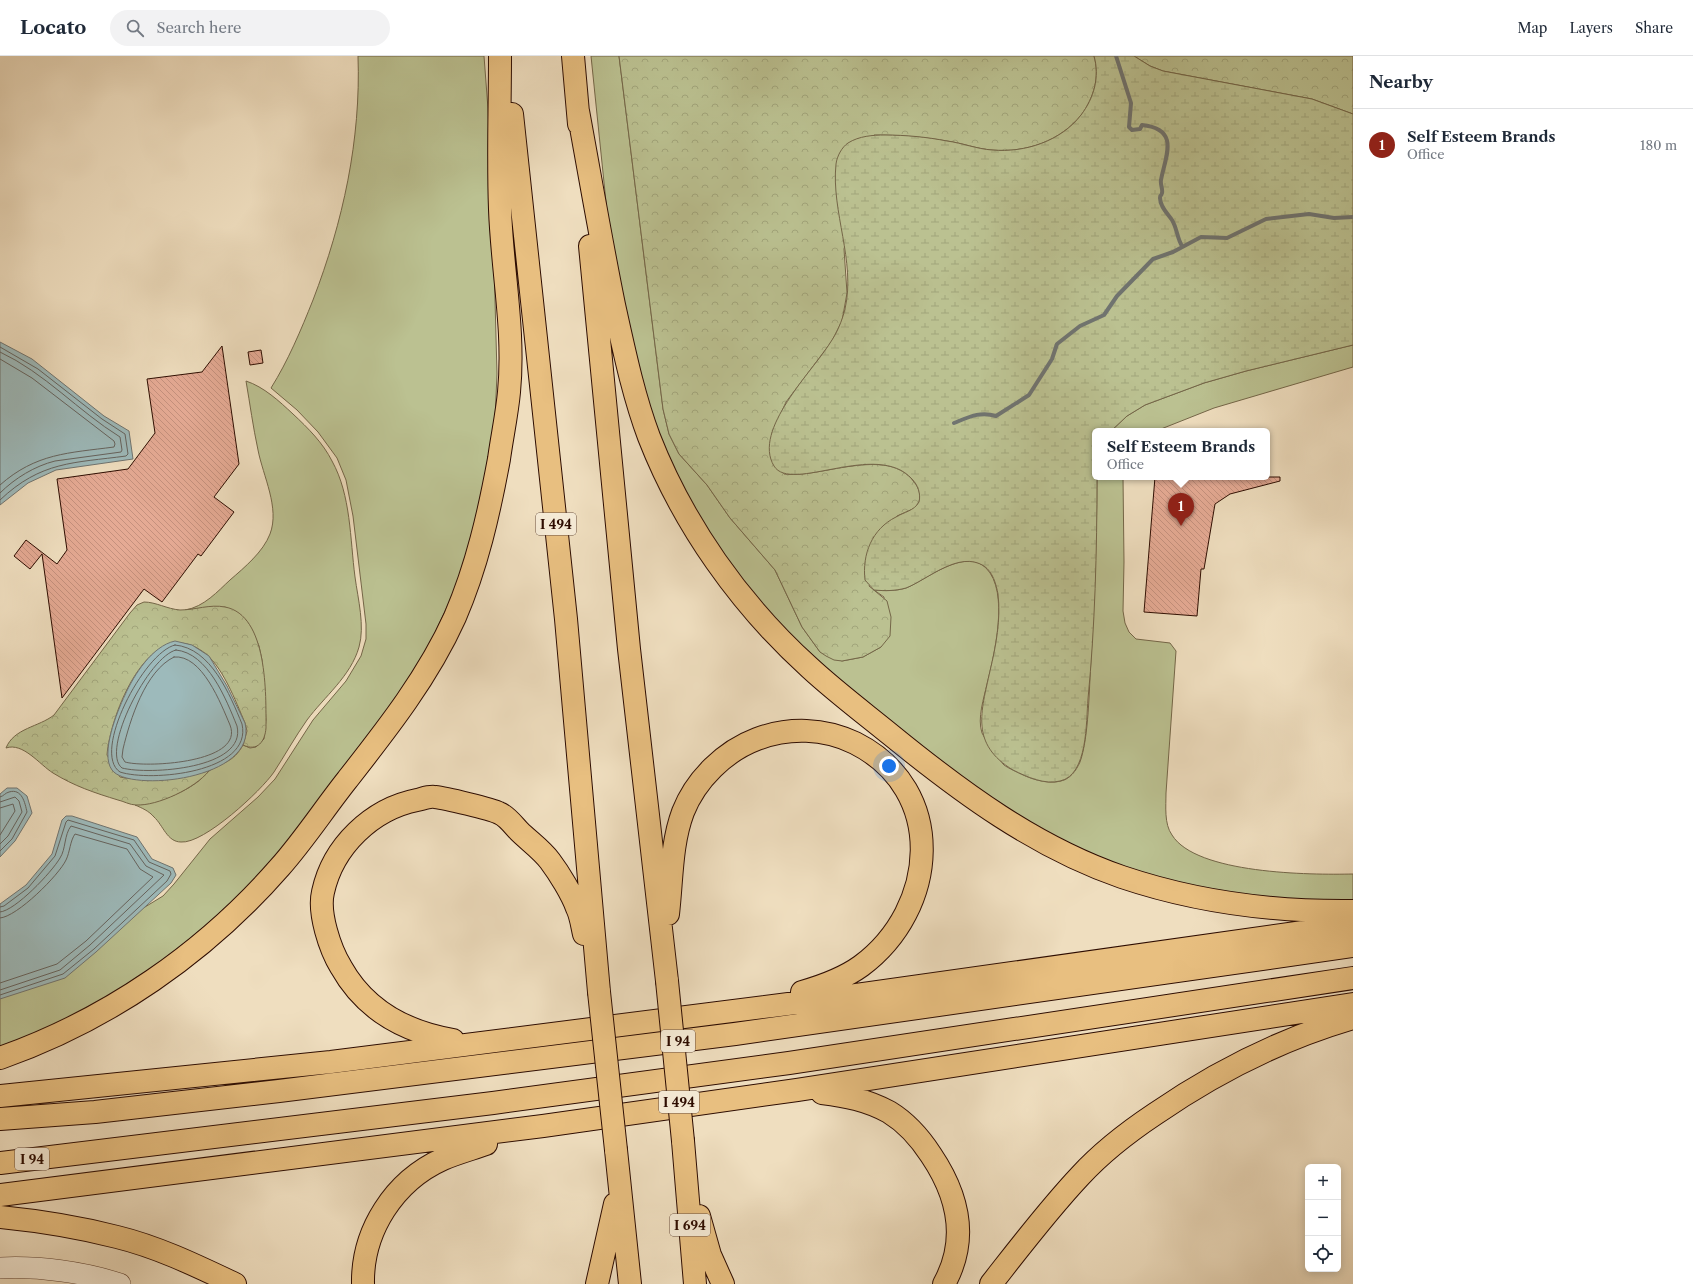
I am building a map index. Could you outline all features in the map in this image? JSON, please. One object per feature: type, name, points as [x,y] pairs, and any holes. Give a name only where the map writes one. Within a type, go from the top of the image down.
[{"type":"highway","points":[[0,1058],[60,1035],[125,1000],[201,943],[252,898],[282,865],[395,719],[441,644],[455,617],[482,542],[492,500],[510,391],[510,339],[500,208],[500,56]]},
{"type":"highway","name":"I 494","points":[[506,56],[566,619],[599,992]]},
{"type":"highway","name":"I 494","points":[[573,56],[602,381],[629,649],[667,981],[685,1167]]},
{"type":"highway","points":[[578,111],[621,338],[633,389],[650,438],[687,515],[713,557],[746,601],[790,649],[840,694],[935,771],[1025,832],[1080,860],[1122,877],[1206,900],[1289,910],[1353,911]]},
{"type":"highway","points":[[663,951],[678,827],[690,798],[705,776],[732,752],[748,742],[772,734],[791,730],[825,732],[843,737],[875,756],[897,777],[915,807],[920,827],[922,844],[920,869],[916,889],[909,908],[882,946],[862,965],[844,977],[823,986],[733,1011]]},
{"type":"highway","points":[[492,1040],[462,1041],[451,1039],[413,1030],[391,1019],[361,996],[346,976],[332,950],[327,934],[322,899],[322,893],[330,869],[343,849],[361,827],[384,811],[401,803],[434,797],[500,813],[549,860],[577,908],[599,992],[630,1284]]},
{"type":"highway","points":[[0,1096],[324,1062],[733,1011],[1353,925]]},
{"type":"highway","name":"I 94","points":[[0,1119],[95,1112],[271,1092],[735,1034],[1353,946]]},
{"type":"highway","name":"I 94","points":[[0,1163],[477,1105],[790,1063],[1353,978]]},
{"type":"highway","points":[[0,1195],[543,1126],[797,1090],[1353,1004]]},
{"type":"highway","points":[[991,1284],[1080,1175],[1127,1134],[1177,1098],[1229,1068],[1284,1042],[1322,1027],[1353,1018]]},
{"type":"highway","points":[[797,1090],[856,1098],[873,1105],[889,1112],[903,1122],[923,1143],[946,1179],[955,1204],[958,1222],[958,1242],[955,1257],[944,1284]]},
{"type":"highway","points":[[363,1284],[367,1242],[389,1202],[410,1180],[442,1159],[543,1126]]},
{"type":"highway","points":[[685,1167],[710,1255],[723,1284]]},
{"type":"highway","name":"I 694","points":[[685,1167],[695,1284]]},
{"type":"highway","points":[[597,1284],[619,1189]]},
{"type":"highway","points":[[0,1217],[50,1222],[118,1237],[187,1261],[235,1284]]},
{"type":"street","points":[[0,1268],[43,1270],[78,1274],[120,1284]]},
{"type":"green space","points":[[358,56],[484,56],[493,225],[497,374],[495,419],[492,444],[471,542],[453,594],[426,652],[390,710],[290,839],[231,908],[131,989],[0,1052],[0,960],[118,918],[145,907],[163,896],[210,839],[258,797],[275,779],[313,720],[346,681],[361,656],[366,639],[366,624],[353,516],[346,480],[337,458],[318,432],[297,410],[271,388],[289,356],[313,300],[324,271],[341,211],[353,150],[358,87]]},
{"type":"green space","points":[[591,56],[619,56],[663,409],[669,434],[679,454],[707,485],[730,518],[775,570],[802,627],[820,652],[842,661],[863,657],[881,647],[884,597],[874,590],[898,590],[906,588],[946,567],[957,563],[967,561],[977,563],[986,568],[993,579],[997,592],[999,608],[996,641],[980,721],[982,733],[999,759],[1009,768],[1038,780],[1056,782],[1067,778],[1075,771],[1080,762],[1087,726],[1094,591],[1097,480],[1123,480],[1123,611],[1125,623],[1129,632],[1136,639],[1170,643],[1176,651],[1166,793],[1166,815],[1169,831],[1185,848],[1204,858],[1228,865],[1255,870],[1310,874],[1353,874],[1353,904],[1221,894],[1120,867],[1022,821],[856,698],[764,611],[692,510],[648,410],[609,231]]},
{"type":"green space","points":[[619,56],[1094,56],[1096,64],[1096,79],[1090,101],[1082,114],[1064,131],[1042,143],[1017,149],[992,150],[929,138],[874,135],[844,249],[847,293],[842,321],[832,341],[786,402],[772,433],[784,474],[799,474],[852,466],[888,466],[902,471],[914,482],[918,489],[920,494],[919,502],[915,508],[897,516],[869,586],[887,601],[891,617],[890,636],[881,647],[863,657],[842,661],[834,660],[820,652],[802,627],[775,570],[730,518],[707,485],[679,454],[669,434],[663,409]]},
{"type":"green space","points":[[1094,56],[1134,56],[1150,66],[1163,71],[1312,99],[1353,114],[1353,345],[1246,371],[1204,383],[1145,405],[1127,416],[1114,428],[1092,428],[1092,480],[1097,480],[1096,561],[1086,733],[1081,758],[1076,769],[1069,777],[1060,781],[1048,782],[1030,778],[1013,770],[999,760],[990,749],[984,738],[982,713],[996,642],[999,613],[998,594],[994,578],[987,569],[984,566],[974,562],[954,564],[906,588],[886,591],[874,590],[865,580],[864,570],[867,552],[875,535],[888,522],[912,509],[919,502],[919,493],[914,481],[897,468],[878,464],[857,465],[798,474],[783,473],[774,466],[769,452],[771,436],[787,402],[833,339],[845,309],[848,291],[848,273],[835,182],[836,164],[840,152],[844,147],[848,143],[866,136],[893,135],[932,138],[992,150],[1029,147],[1053,138],[1063,132],[1081,115],[1089,102],[1095,87],[1096,64]]},
{"type":"green space","points":[[1134,56],[1353,56],[1353,114],[1312,99],[1163,71],[1150,66]]},
{"type":"green space","points":[[1353,345],[1353,367],[1214,408],[1164,428],[1114,428],[1127,416],[1145,405],[1204,383],[1246,371]]},
{"type":"green space","points":[[246,381],[271,395],[315,436],[332,461],[338,474],[343,488],[349,518],[361,621],[361,639],[355,658],[344,677],[307,720],[267,781],[245,803],[217,826],[203,835],[181,842],[172,839],[152,815],[135,805],[159,800],[182,792],[198,782],[209,771],[236,755],[243,745],[250,748],[256,747],[264,739],[266,720],[262,660],[259,646],[246,620],[225,607],[185,610],[198,606],[204,602],[242,570],[263,547],[267,541],[273,524],[270,492],[260,460]]},
{"type":"green space","points":[[144,602],[180,610],[219,606],[239,613],[250,625],[257,640],[262,658],[266,696],[266,728],[264,737],[260,744],[253,747],[243,745],[247,731],[245,723],[228,684],[216,665],[202,651],[183,643],[165,646],[149,657],[136,674],[124,695],[110,738],[107,755],[120,777],[125,778],[164,779],[209,771],[195,784],[176,795],[145,805],[136,805],[101,795],[61,778],[25,751],[19,748],[6,748],[15,736],[54,715],[130,613],[137,605]]},
{"type":"water","points":[[0,342],[32,359],[104,416],[129,431],[133,459],[56,470],[28,483],[0,505]]},
{"type":"water","points":[[175,641],[192,645],[209,656],[227,686],[245,723],[244,742],[232,758],[213,769],[190,776],[165,780],[142,780],[123,777],[112,770],[109,763],[109,744],[114,722],[133,679],[145,662],[159,649]]},
{"type":"water","points":[[7,788],[17,788],[27,796],[32,813],[15,841],[0,857],[0,794]]},
{"type":"water","points":[[66,816],[72,816],[137,837],[152,859],[173,868],[176,875],[171,883],[96,952],[65,978],[0,999],[0,904],[26,885],[52,854],[62,820]]},
{"type":"building","points":[[222,346],[239,464],[214,497],[234,512],[201,556],[198,554],[162,602],[144,589],[62,698],[42,554],[30,569],[14,556],[26,540],[57,564],[67,550],[57,479],[128,469],[155,433],[147,379],[202,372]]},
{"type":"building","points":[[261,350],[263,363],[250,365],[248,352]]},
{"type":"building","points":[[1270,477],[1280,477],[1280,481],[1230,494],[1215,504],[1204,569],[1201,569],[1197,616],[1144,612],[1155,480],[1270,480]]},
{"type":"waterway","points":[[1116,56],[1131,103],[1129,127],[1132,130],[1140,129],[1142,125],[1154,128],[1162,132],[1166,138],[1168,145],[1161,180],[1162,194],[1160,196],[1160,201],[1174,223],[1182,246]]},
{"type":"waterway","points":[[954,423],[980,414],[996,416],[1029,395],[1052,359],[1057,344],[1080,326],[1104,315],[1117,296],[1153,259],[1173,252],[1201,237],[1227,238],[1266,219],[1309,214],[1334,218],[1353,217]]},
{"type":"place","name":"Self Esteem Brands","points":[[1181,526]]}]
